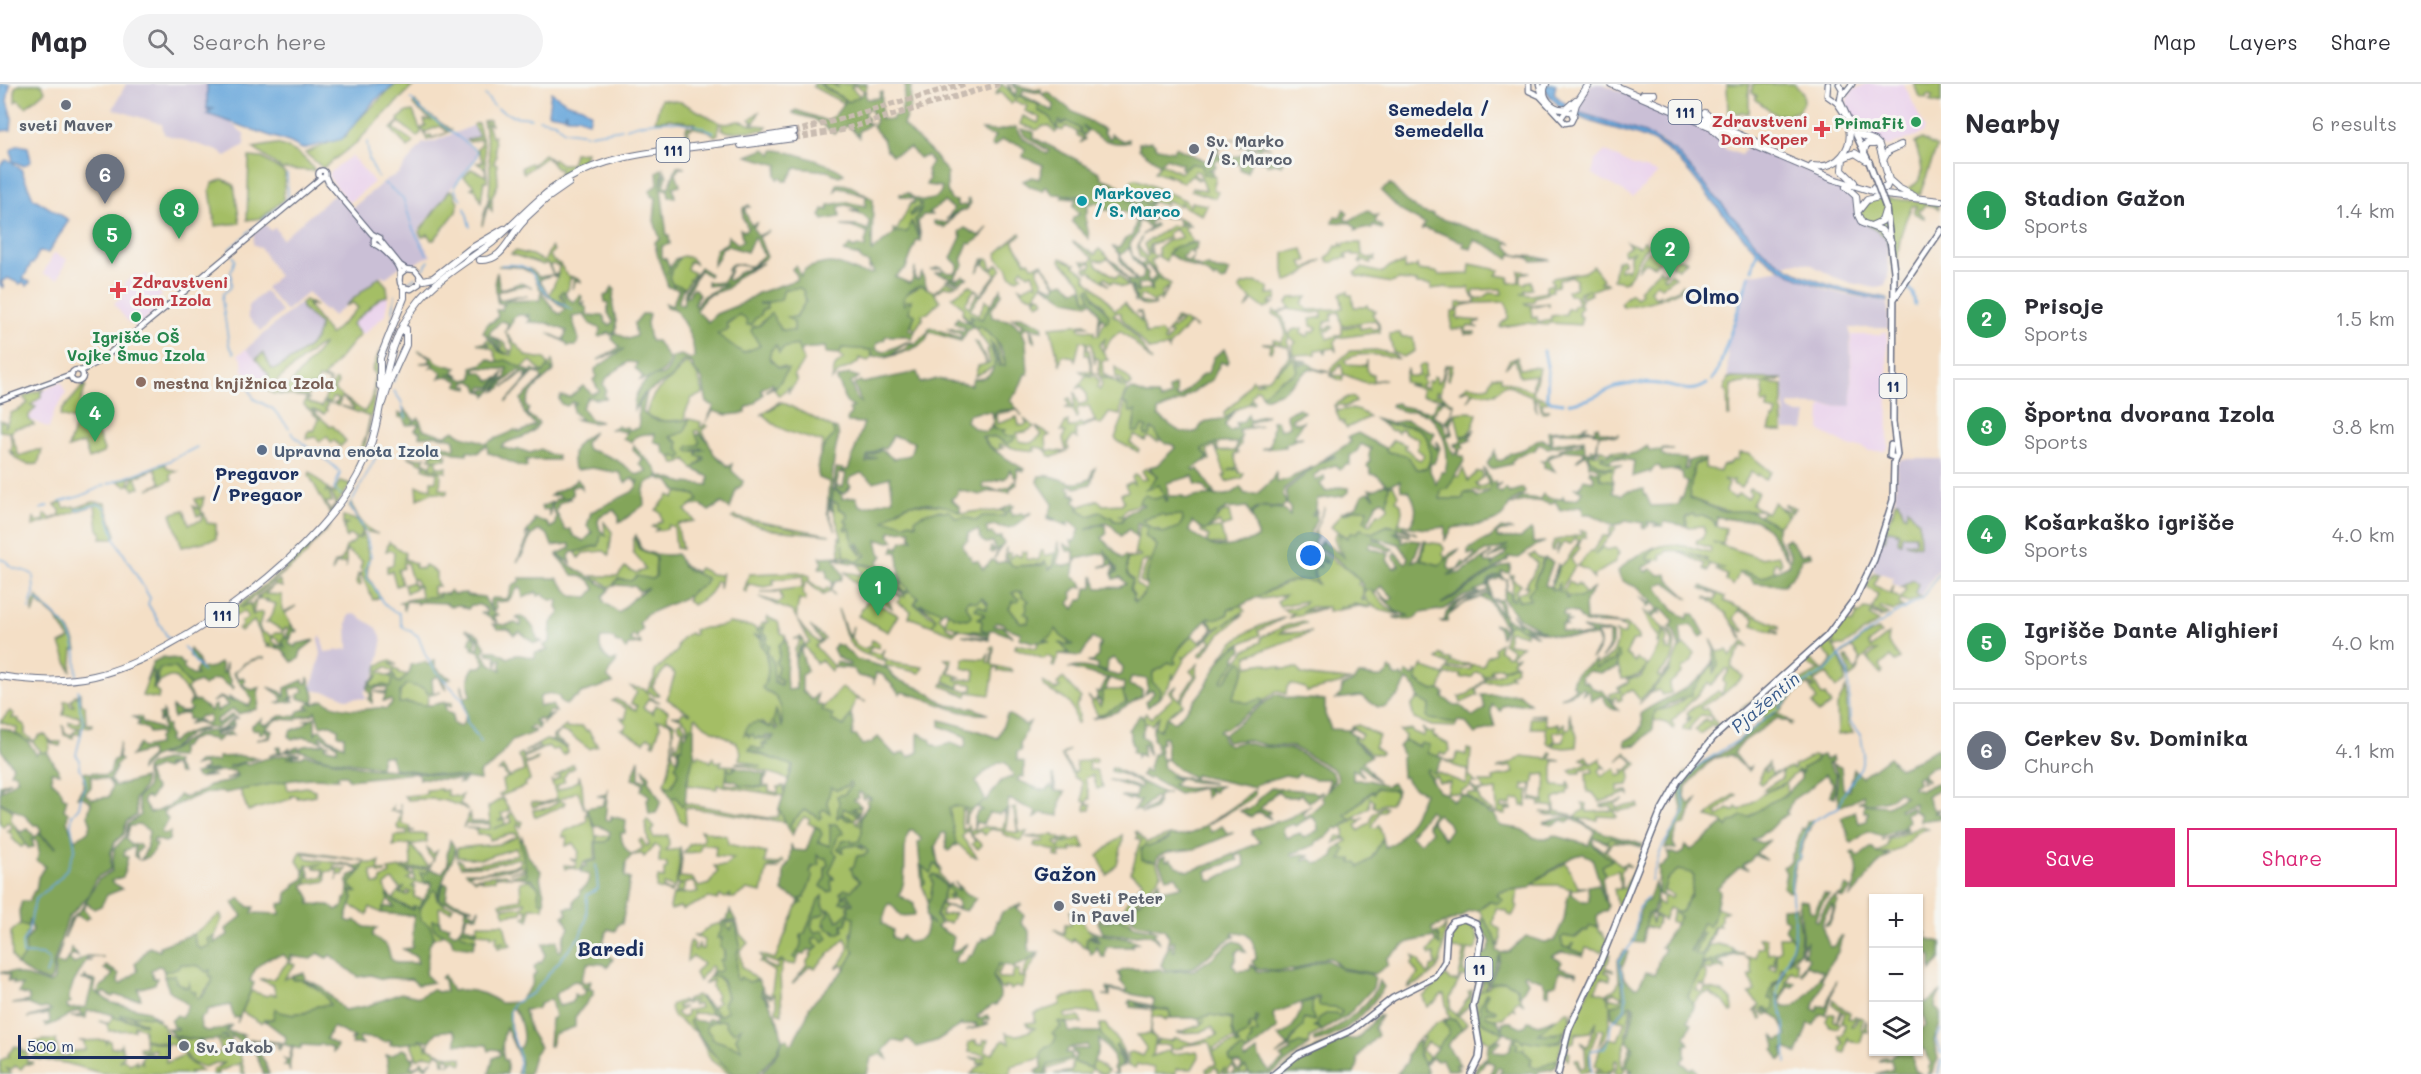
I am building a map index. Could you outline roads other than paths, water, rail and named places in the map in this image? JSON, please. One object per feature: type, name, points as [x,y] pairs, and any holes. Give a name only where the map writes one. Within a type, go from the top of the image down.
[{"type":"highway","points":[[1570,111],[1582,84]]},
{"type":"highway","points":[[1570,111],[1589,84]]},
{"type":"highway","name":"111","points":[[1611,84],[1833,179],[1885,195],[1939,201]]},
{"type":"highway","name":"111","points":[[1621,84],[1854,182]]},
{"type":"highway","points":[[1541,88],[1546,99],[1557,109],[1570,111]]},
{"type":"highway","points":[[1643,94],[1654,94]]},
{"type":"highway","points":[[1706,113],[1727,129]]},
{"type":"highway","points":[[1848,121],[1858,134],[1878,143],[1889,180],[1898,188],[1914,196]]},
{"type":"highway","points":[[1812,166],[1827,167],[1839,160],[1850,139],[1848,121]]},
{"type":"highway","points":[[1703,124],[1722,138]]},
{"type":"highway","name":"111","points":[[0,678],[57,681],[93,676],[155,654],[224,610],[270,574],[325,524],[347,495],[366,460],[373,437],[397,341],[416,309],[432,292],[496,244],[555,192],[571,181],[615,163],[794,135],[647,153],[605,162],[582,171],[558,185],[483,249],[432,287],[412,310],[401,326],[391,350],[381,404]]},
{"type":"highway","points":[[1864,152],[1867,143],[1876,146],[1887,182],[1885,189],[1874,189]]},
{"type":"highway","points":[[1883,160],[1888,151],[1901,145]]},
{"type":"highway","points":[[1743,146],[1755,146]]},
{"type":"highway","points":[[1869,162],[1855,153],[1844,158],[1842,170],[1854,182],[1874,189],[1939,201]]},
{"type":"highway","points":[[1833,179],[1853,191],[1857,199],[1859,220],[1866,226],[1875,227],[1882,221],[1886,208]]},
{"type":"highway","points":[[1885,195],[1869,198],[1860,208],[1860,216],[1862,221],[1882,231],[1891,243]]},
{"type":"highway","points":[[480,260],[491,259],[500,254],[528,216]]},
{"type":"highway","points":[[419,281],[433,278],[470,249],[519,218]]},
{"type":"highway","points":[[419,281],[432,281],[458,261],[468,258]]},
{"type":"highway","points":[[401,318],[407,289]]},
{"type":"highway","name":"111","points":[[381,404],[381,358],[407,289]]},
{"type":"highway","name":"111","points":[[381,404],[406,345],[406,328]]},
{"type":"main road","points":[[1529,84],[1528,90],[1541,88],[1570,111]]},
{"type":"main road","points":[[1848,121],[1844,108],[1844,95],[1852,84]]},
{"type":"main road","points":[[1834,98],[1842,89],[1840,85],[1829,85],[1826,92],[1844,108]]},
{"type":"main road","points":[[1834,98],[1848,121]]},
{"type":"main road","name":"11","points":[[1558,1074],[1569,1029],[1599,965],[1660,813],[1690,764],[1709,742],[1808,655],[1843,617],[1873,562],[1890,510],[1893,455],[1892,291],[1894,278],[1891,243],[1886,208],[1869,162],[1848,121]]},
{"type":"main road","points":[[0,400],[60,378],[72,377],[80,382],[82,373],[89,367],[178,297],[321,176],[374,236],[381,239],[379,244]]},
{"type":"main road","points":[[1893,300],[1939,234]]},
{"type":"main road","name":"11","points":[[1891,243],[1893,455]]},
{"type":"main road","points":[[379,244],[400,274],[406,269]]},
{"type":"main road","points":[[379,244],[400,265],[406,269],[415,270],[419,281],[407,289]]},
{"type":"main road","name":"111","points":[[400,274],[399,282],[407,289]]},
{"type":"main road","points":[[1894,278],[1898,283],[1905,284]]},
{"type":"main road","points":[[1892,291],[1905,284]]},
{"type":"main road","points":[[72,377],[75,370],[82,373]]},
{"type":"main road","name":"11","points":[[1274,1074],[1299,1054],[1352,1030],[1393,998],[1435,977],[1445,961],[1446,934],[1449,927],[1456,920],[1464,919],[1476,924],[1481,937],[1478,957],[1480,981],[1473,1007],[1480,1048],[1479,1058],[1471,1074]]},
{"type":"water","points":[[0,84],[10,84],[7,101],[12,118],[11,130],[0,131]]},
{"type":"water","points":[[207,84],[396,84],[374,101],[342,139],[302,149],[291,143],[207,114],[211,111],[206,109],[215,109],[207,108]]},
{"type":"water","points":[[1542,84],[1556,84],[1554,94],[1574,111],[1645,133],[1676,152],[1762,250],[1790,269],[1821,282],[1887,298],[1888,301],[1824,287],[1778,267],[1747,241],[1684,166],[1668,151],[1644,138],[1578,117],[1564,109],[1552,98]]},
{"type":"water","points":[[551,92],[567,103],[582,107],[591,113],[589,122],[578,117],[567,117],[566,111],[565,116],[548,113]]},
{"type":"water","points":[[18,145],[28,147],[31,161],[24,166],[15,162],[14,164],[21,169],[33,198],[69,220],[48,253],[39,252],[31,264],[23,279],[30,282],[27,286],[23,282],[20,284],[8,278],[1,282],[3,288],[0,285],[0,165],[6,160],[13,162],[11,150]]},
{"type":"waterway","points":[[485,95],[494,106]]},
{"type":"waterway","points":[[411,99],[419,108],[477,151],[476,158],[455,185],[455,190],[461,200]]},
{"type":"waterway","points":[[497,108],[512,116],[531,118]]},
{"type":"waterway","points":[[539,119],[555,122],[564,131]]},
{"type":"waterway","points":[[626,128],[670,121],[692,124],[714,132]]},
{"type":"waterway","points":[[590,134],[622,129]]},
{"type":"waterway","points":[[565,131],[587,134]]},
{"type":"waterway","points":[[367,142],[369,159],[378,178]]},
{"type":"waterway","points":[[247,233],[286,201],[288,197],[287,174]]},
{"type":"waterway","points":[[384,183],[403,198],[413,229],[427,254]]},
{"type":"waterway","points":[[465,208],[470,227]]},
{"type":"waterway","points":[[229,249],[246,235]]},
{"type":"waterway","points":[[1752,269],[1758,249]]},
{"type":"waterway","points":[[233,256],[235,260],[231,271],[231,287],[223,294],[222,300],[229,345],[234,353]]},
{"type":"waterway","points":[[423,269],[429,261]]},
{"type":"waterway","points":[[501,265],[521,266],[528,269],[544,291],[572,310]]},
{"type":"waterway","points":[[1735,320],[1749,276]]},
{"type":"waterway","points":[[406,284],[415,277]]},
{"type":"waterway","points":[[1908,287],[1913,293],[1915,305]]},
{"type":"waterway","points":[[392,321],[395,295]]},
{"type":"waterway","points":[[1712,380],[1719,368],[1734,323]]},
{"type":"waterway","points":[[410,337],[411,343]]},
{"type":"waterway","points":[[393,382],[408,348]]},
{"type":"waterway","points":[[1544,351],[1548,371],[1547,396],[1550,401],[1563,403]]},
{"type":"waterway","points":[[242,374],[254,399],[273,409],[289,428]]},
{"type":"waterway","points":[[1591,398],[1615,387],[1636,383]]},
{"type":"waterway","name":"Olmo","points":[[1639,383],[1691,390],[1707,384]]},
{"type":"waterway","points":[[394,391],[401,401],[406,418]]},
{"type":"waterway","points":[[1572,403],[1589,399]]},
{"type":"waterway","points":[[291,432],[339,471],[334,489],[341,495]]},
{"type":"waterway","points":[[108,484],[169,461],[197,447]]},
{"type":"waterway","points":[[353,500],[378,453],[382,451]]},
{"type":"waterway","points":[[60,502],[81,496],[105,485]]},
{"type":"waterway","points":[[351,503],[350,506],[365,531]]},
{"type":"waterway","points":[[76,510],[98,504],[105,507],[116,541],[150,598],[148,604],[168,638],[173,640]]},
{"type":"waterway","points":[[41,509],[48,506]]},
{"type":"waterway","points":[[366,534],[371,557]]},
{"type":"waterway","points":[[0,559],[15,569],[33,575],[34,593],[29,609]]},
{"type":"waterway","points":[[369,560],[366,567],[367,578],[383,602],[399,613],[402,626],[405,628]]},
{"type":"waterway","name":"Pjažentin","points":[[1651,880],[1662,847],[1685,812],[1682,786],[1700,764],[1737,741],[1784,704],[1798,687],[1826,671],[1842,653],[1869,632],[1921,599],[1941,571]]},
{"type":"waterway","points":[[36,598],[69,632],[75,647],[77,676]]},
{"type":"waterway","points":[[407,629],[418,636],[435,670],[463,700],[467,722],[481,742]]},
{"type":"waterway","points":[[184,647],[203,672]]},
{"type":"waterway","points":[[1786,1063],[1784,1021],[1778,994],[1794,937],[1792,871],[1800,857],[1798,854],[1812,821],[1839,807],[1843,795],[1861,767],[1864,754],[1861,736],[1850,722],[1848,673],[1840,655]]},
{"type":"waterway","points":[[46,974],[49,960],[42,955],[23,954],[22,943],[28,933],[35,900],[60,878],[68,867],[75,848],[71,825],[72,815],[79,807],[86,785],[79,768],[80,760],[76,755],[84,722],[78,690]]},
{"type":"waterway","points":[[519,1074],[519,1054],[510,1027],[510,1010],[514,1003],[533,993],[580,936],[586,920],[587,895],[598,889],[596,865]]},
{"type":"waterway","name":"Pjažentin","points":[[1592,1074],[1590,1051],[1604,1048],[1609,1040],[1611,1024],[1625,1009],[1626,997],[1619,960],[1634,941],[1638,908],[1647,898]]},
{"type":"waterway","points":[[1941,1029],[1936,1040],[1941,1054]]},
{"type":"waterway","points":[[1938,1074],[1941,1060]]},
{"type":"tunnel","points":[[794,132],[964,84]]},
{"type":"tunnel","points":[[794,138],[842,130],[999,84]]},
{"type":"place","name":"sveti Maver","points":[[66,105]]},
{"type":"place","name":"PrimaFit","points":[[1916,122]]},
{"type":"place","name":"Zdravstveni Dom Koper","points":[[1822,129]]},
{"type":"place","name":"Sv. Marko / S. Marco","points":[[1194,149]]},
{"type":"place","name":"Markovec / S. Marco","points":[[1082,201]]},
{"type":"place","name":"Cerkev Sv. Dominika","points":[[105,204]]},
{"type":"place","name":"Športna dvorana Izola","points":[[179,239]]},
{"type":"place","name":"Igrišče Dante Alighieri","points":[[112,264]]},
{"type":"place","name":"Prisoje","points":[[1670,278]]},
{"type":"place","name":"Zdravstveni dom Izola","points":[[118,290]]},
{"type":"place","name":"Igrišče OŠ Vojke Šmuc Izola","points":[[136,317]]},
{"type":"place","name":"mestna knjižnica Izola","points":[[141,382]]},
{"type":"place","name":"Košarkaško igrišče","points":[[95,442]]},
{"type":"place","name":"Upravna enota Izola","points":[[262,450]]},
{"type":"place","name":"Stadion Gažon","points":[[878,616]]},
{"type":"place","name":"Sveti Peter in Pavel","points":[[1059,906]]},
{"type":"place","name":"Sv. Jakob","points":[[184,1046]]},
{"type":"district","name":"Semedela / Semedella","points":[[1439,120]]},
{"type":"district","name":"Olmo","points":[[1712,295]]},
{"type":"district","name":"Pregavor / Pregaor","points":[[257,483]]},
{"type":"district","name":"Gažon","points":[[1065,873]]},
{"type":"district","name":"Baredi","points":[[611,948]]}]
